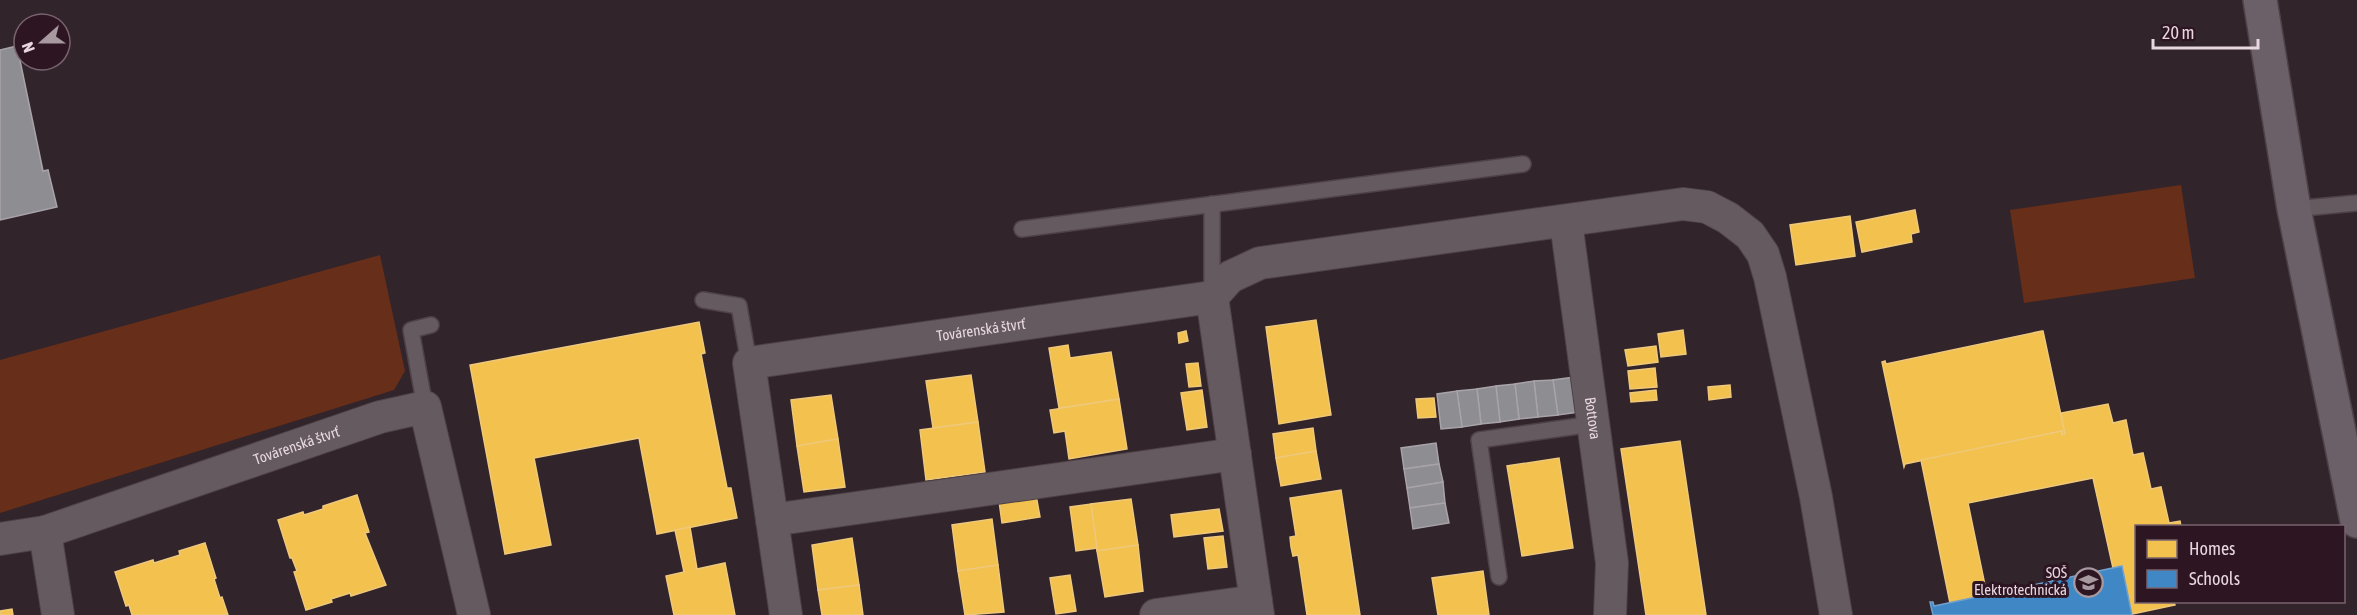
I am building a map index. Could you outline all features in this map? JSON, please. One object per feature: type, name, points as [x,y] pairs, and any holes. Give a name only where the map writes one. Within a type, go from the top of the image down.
[{"type":"main road","points":[[2260,0],[2294,209],[2357,521]]},
{"type":"street","points":[[1156,615],[1257,608],[1212,297],[1230,277],[1260,263],[1683,204],[1707,207],[1728,218],[1750,235],[1763,254],[1770,277],[1816,497],[1836,615]]},
{"type":"street","name":"Bottova","points":[[1566,222],[1612,563],[1610,615]]},
{"type":"street","name":"Továrenská štvrť","points":[[749,363],[1212,297]]},
{"type":"street","points":[[749,363],[786,615]]},
{"type":"street","points":[[425,407],[474,615]]},
{"type":"street","name":"Továrenská štvrť","points":[[0,539],[45,532],[380,417],[425,407]]},
{"type":"street","points":[[772,520],[1235,454]]},
{"type":"street","points":[[45,532],[57,615]]},
{"type":"lane","points":[[1022,230],[1523,164]]},
{"type":"lane","points":[[2294,209],[2357,203]]},
{"type":"lane","points":[[1212,204],[1212,297]]},
{"type":"lane","points":[[703,300],[739,306],[749,363]]},
{"type":"lane","points":[[425,407],[411,330],[431,325]]},
{"type":"lane","points":[[1498,577],[1479,440],[1593,424]]},
{"type":"shaded area","points":[[2181,185],[2195,278],[2024,303],[2010,210]]},
{"type":"shaded area","points":[[380,255],[405,371],[394,390],[0,513],[0,360]]},
{"type":"building: Homes","points":[[1915,210],[1919,232],[1911,234],[1912,242],[1862,252],[1856,222]]},
{"type":"building: Homes","points":[[1850,216],[1855,256],[1796,265],[1790,225]]},
{"type":"building: Homes","points":[[1316,320],[1331,415],[1279,424],[1266,327]]},
{"type":"building: Homes","points":[[699,322],[705,353],[701,354],[727,488],[731,488],[737,518],[657,534],[639,438],[534,458],[551,545],[505,554],[470,365]]},
{"type":"building: Homes","points":[[1683,330],[1686,354],[1661,357],[1658,334]]},
{"type":"building: Homes","points":[[1186,331],[1188,341],[1179,343],[1178,333]]},
{"type":"building: Homes","points":[[2043,331],[2065,434],[2062,435],[2062,431],[1905,464],[1904,467],[1882,362],[1885,361],[1886,364]]},
{"type":"building: Homes","points":[[1068,345],[1070,358],[1111,352],[1119,399],[1059,408],[1049,348]]},
{"type":"building: Homes","points":[[1656,346],[1658,362],[1628,366],[1625,350]]},
{"type":"building: Homes","points":[[1198,363],[1201,386],[1189,387],[1186,364]]},
{"type":"building: Homes","points":[[1655,368],[1657,387],[1630,389],[1628,371]]},
{"type":"building: Homes","points":[[971,375],[978,422],[933,428],[926,381]]},
{"type":"building: Homes","points":[[1730,385],[1731,397],[1709,400],[1708,387]]},
{"type":"building: Homes","points":[[1202,390],[1207,427],[1187,430],[1181,393]]},
{"type":"building: Homes","points":[[1656,390],[1657,400],[1631,402],[1630,393]]},
{"type":"building: Homes","points":[[831,395],[838,439],[797,446],[791,400]]},
{"type":"building: Homes","points":[[1434,398],[1436,417],[1418,418],[1416,399]]},
{"type":"building: Homes","points":[[1119,399],[1127,449],[1069,459],[1065,431],[1054,433],[1050,410]]},
{"type":"building: Homes","points":[[2108,404],[2113,423],[2126,420],[2133,455],[2143,453],[2151,489],[2161,487],[2169,523],[2180,521],[2181,525],[2135,525],[2135,603],[2174,603],[2175,605],[2132,614],[2122,566],[2113,568],[2093,478],[1968,503],[1987,595],[1950,603],[1921,460],[2062,431],[2062,435],[2065,434],[2061,413]]},
{"type":"building: Homes","points":[[978,422],[985,472],[926,480],[920,430]]},
{"type":"building: Homes","points":[[1313,428],[1316,451],[1276,458],[1273,434]]},
{"type":"building: Homes","points":[[838,439],[845,487],[804,492],[797,446]]},
{"type":"building: Homes","points":[[1680,441],[1706,615],[1646,615],[1621,449]]},
{"type":"building: Homes","points":[[1316,451],[1321,479],[1281,486],[1276,458]]},
{"type":"building: Homes","points":[[1559,458],[1573,548],[1522,556],[1507,466]]},
{"type":"building: Homes","points":[[1341,490],[1360,615],[1307,615],[1298,555],[1293,556],[1291,547],[1290,537],[1296,536],[1290,498]]},
{"type":"building: Homes","points":[[357,495],[369,532],[365,533],[386,585],[351,596],[350,593],[331,599],[332,602],[306,610],[294,572],[297,571],[290,558],[278,520],[303,512],[304,515],[323,509],[323,506]]},
{"type":"building: Homes","points":[[1036,495],[1040,517],[1002,523],[999,501]]},
{"type":"building: Homes","points":[[1131,499],[1138,545],[1097,551],[1091,504]]},
{"type":"building: Homes","points":[[1091,504],[1097,548],[1076,551],[1070,507]]},
{"type":"building: Homes","points":[[1219,509],[1223,531],[1174,537],[1171,515]]},
{"type":"building: Homes","points":[[992,519],[998,565],[958,571],[952,525]]},
{"type":"building: Homes","points":[[690,527],[697,569],[725,563],[735,615],[674,615],[666,576],[684,572],[675,530]]},
{"type":"building: Homes","points":[[1223,536],[1227,567],[1208,569],[1204,538]]},
{"type":"building: Homes","points":[[852,538],[859,585],[818,590],[812,545]]},
{"type":"building: Homes","points":[[205,543],[220,598],[222,597],[228,615],[132,615],[129,605],[126,606],[115,572],[153,560],[154,563],[180,555],[179,551]]},
{"type":"building: Homes","points":[[1138,545],[1143,591],[1105,597],[1097,551]]},
{"type":"building: Homes","points":[[998,565],[1004,612],[965,615],[958,571]]},
{"type":"building: Homes","points":[[1483,571],[1489,615],[1438,615],[1432,578]]},
{"type":"building: Homes","points":[[1070,575],[1076,611],[1056,614],[1050,578]]},
{"type":"building: Homes","points":[[859,585],[863,615],[822,615],[818,590]]},
{"type":"building: Homes","points":[[12,609],[13,615],[0,615],[0,611]]},
{"type":"building: Schools","name":"SOŠ Elektrotechnická","points":[[2122,566],[2132,615],[1933,615],[1930,602],[1933,602],[1934,606]]},
{"type":"building: Industry","points":[[12,47],[12,72],[22,72],[43,171],[48,170],[57,207],[0,220],[0,50]]},
{"type":"building: Industry","points":[[1574,377],[1579,412],[1558,415],[1553,380]]},
{"type":"building: Industry","points":[[1553,380],[1558,415],[1538,417],[1534,381]]},
{"type":"building: Industry","points":[[1534,381],[1538,417],[1519,419],[1515,384]]},
{"type":"building: Industry","points":[[1515,384],[1519,419],[1500,422],[1496,386]]},
{"type":"building: Industry","points":[[1496,386],[1500,422],[1481,424],[1477,389]]},
{"type":"building: Industry","points":[[1477,389],[1481,424],[1462,427],[1457,391]]},
{"type":"building: Industry","points":[[1457,391],[1462,427],[1441,429],[1437,394]]},
{"type":"building: Industry","points":[[1436,443],[1439,464],[1404,469],[1401,448]]},
{"type":"building: Industry","points":[[1439,464],[1443,482],[1407,488],[1404,469]]},
{"type":"building: Industry","points":[[1443,482],[1445,503],[1410,508],[1407,488]]},
{"type":"building: Industry","points":[[1445,503],[1449,523],[1413,529],[1410,508]]},
{"type":"place","name":"SOŠ Elektrotechnická","points":[[2088,582]]}]
